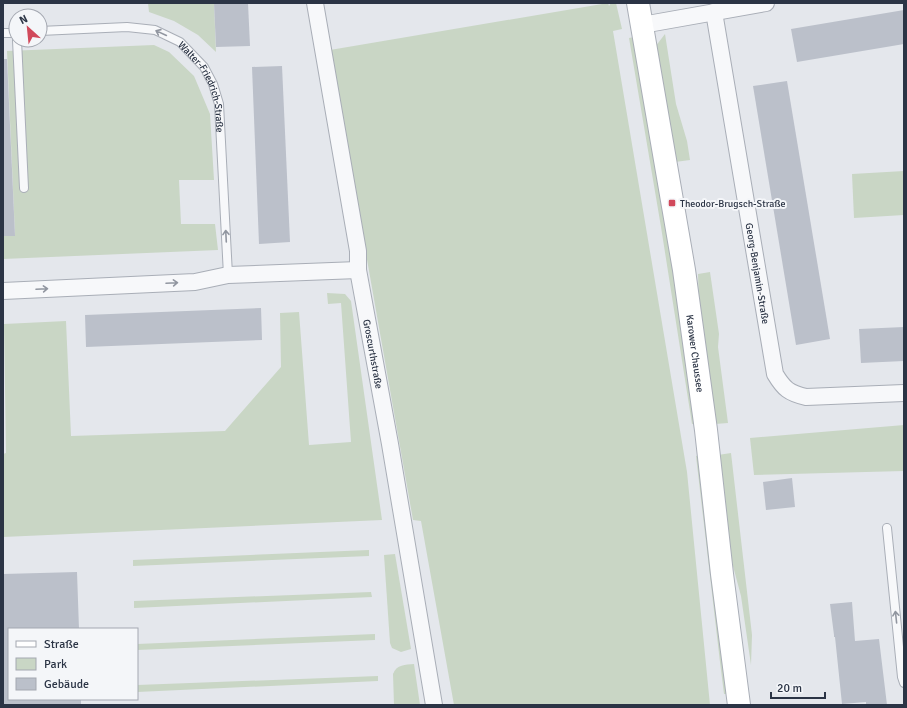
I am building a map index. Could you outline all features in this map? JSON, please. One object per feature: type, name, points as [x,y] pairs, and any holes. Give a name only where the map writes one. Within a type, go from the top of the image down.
[{"type":"main road","name":"Karower Chaussee","points":[[638,3],[684,270],[706,430],[722,574],[739,705]]},
{"type":"street","name":"Groscurthstraße","points":[[315,3],[358,251],[358,270],[390,444],[434,705]]},
{"type":"street","points":[[642,25],[766,3]]},
{"type":"street","name":"Georg-Benjamin-Straße","points":[[714,12],[775,374],[782,386],[793,394],[806,397],[904,393]]},
{"type":"street","points":[[3,291],[195,282],[228,275],[358,270]]},
{"type":"lane","name":"Walter-Friedrich-Straße","points":[[48,31],[127,27],[155,30],[180,42],[204,67],[213,84],[219,104],[228,275]]},
{"type":"lane","points":[[17,48],[24,188]]},
{"type":"lane","points":[[887,528],[902,677],[904,683]]},
{"type":"green space","points":[[148,3],[214,3],[216,52],[198,35],[174,21],[149,12]]},
{"type":"green space","points":[[608,3],[609,6],[611,3],[616,3],[622,29],[613,31],[687,472],[710,705],[454,705],[421,521],[413,520],[330,50]]},
{"type":"green space","points":[[665,34],[676,104],[687,141],[690,160],[675,162],[655,47]]},
{"type":"green space","points":[[634,37],[698,423],[692,424],[629,38]]},
{"type":"green space","points":[[154,45],[169,52],[194,76],[210,114],[214,180],[179,180],[181,224],[215,224],[218,250],[3,259],[3,236],[15,235],[7,51]]},
{"type":"green space","points":[[904,171],[904,215],[854,218],[852,174]]},
{"type":"green space","points":[[710,272],[719,334],[718,347],[728,423],[715,424],[699,308],[698,274]]},
{"type":"green space","points":[[327,293],[345,294],[351,301],[382,520],[3,537],[3,454],[6,453],[4,324],[66,321],[71,436],[225,431],[281,367],[280,313],[299,312],[309,445],[351,442],[341,303],[328,304]]},
{"type":"green space","points":[[904,425],[904,471],[754,475],[750,438]]},
{"type":"green space","points":[[731,453],[752,635],[751,665],[741,596],[729,551],[718,455]]},
{"type":"green space","points":[[700,455],[727,694],[724,694],[696,456]]},
{"type":"green space","points":[[369,550],[369,556],[133,566],[133,560]]},
{"type":"green space","points":[[395,554],[411,649],[401,652],[392,648],[390,643],[384,555]]},
{"type":"green space","points":[[371,592],[372,597],[134,608],[134,601]]},
{"type":"green space","points":[[375,634],[375,640],[138,650],[138,644]]},
{"type":"green space","points":[[414,664],[420,705],[394,705],[393,674],[399,667]]},
{"type":"green space","points":[[378,676],[378,681],[138,692],[138,685]]},
{"type":"building","points":[[214,3],[248,3],[250,46],[216,47]]},
{"type":"building","points":[[904,10],[904,44],[797,62],[791,29]]},
{"type":"building","points":[[3,59],[7,59],[15,236],[3,236]]},
{"type":"building","points":[[282,66],[290,242],[259,244],[252,67]]},
{"type":"building","points":[[787,81],[830,339],[796,345],[753,86]]},
{"type":"building","points":[[261,308],[262,340],[86,347],[85,315]]},
{"type":"building","points":[[904,327],[904,361],[861,363],[859,329]]},
{"type":"building","points":[[792,478],[795,507],[766,510],[763,482]]},
{"type":"building","points":[[77,572],[79,628],[8,628],[8,700],[81,700],[81,705],[3,705],[3,574]]},
{"type":"building","points":[[852,602],[855,641],[879,639],[887,705],[866,705],[866,702],[842,704],[830,604]]},
{"type":"place","name":"Theodor-Brugsch-Straße","points":[[672,203]]}]
